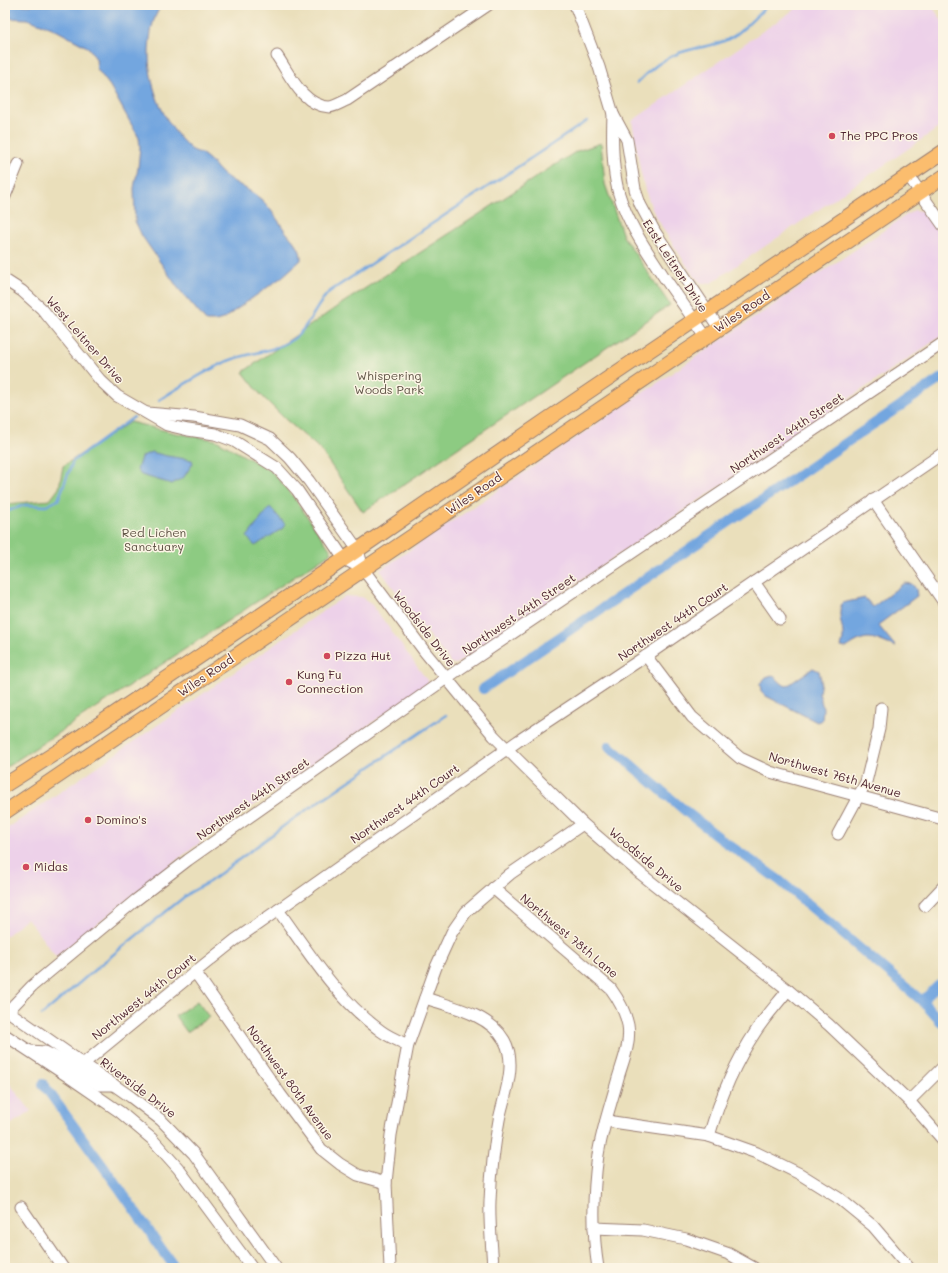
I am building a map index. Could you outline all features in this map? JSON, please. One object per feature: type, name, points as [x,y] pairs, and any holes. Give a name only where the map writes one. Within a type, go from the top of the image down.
[{"type":"main road","name":"Wiles Road","points":[[5,785],[68,745],[358,550],[545,421],[943,152]]},
{"type":"main road","name":"Wiles Road","points":[[5,812],[943,177]]},
{"type":"main road","points":[[545,421],[556,438]]},
{"type":"street","points":[[278,56],[303,94],[314,103],[330,107],[347,100],[488,5]]},
{"type":"street","name":"East Leitner Drive","points":[[575,5],[599,67],[613,114],[627,140],[635,190],[640,204],[655,232],[719,328]]},
{"type":"street","name":"East Leitner Drive","points":[[613,114],[612,140],[618,192],[625,209],[640,241],[706,337]]},
{"type":"street","points":[[5,196],[18,164]]},
{"type":"street","points":[[908,175],[943,225]]},
{"type":"street","points":[[625,209],[640,204]]},
{"type":"street","points":[[662,273],[676,264]]},
{"type":"street","name":"West Leitner Drive","points":[[5,280],[22,291],[42,309],[100,380],[117,396],[167,425],[215,434],[234,441],[277,468],[297,490],[344,559]]},
{"type":"street","name":"Northwest 44th Street","points":[[6,1010],[32,986],[188,860],[447,678],[943,343]]},
{"type":"street","name":"West Leitner Drive","points":[[147,413],[194,417],[232,423],[240,425],[270,439],[299,468],[358,550]]},
{"type":"street","name":"Northwest 44th Court","points":[[83,1064],[235,940],[507,749],[943,453]]},
{"type":"street","points":[[873,500],[943,601]]},
{"type":"street","name":"Woodside Drive","points":[[358,550],[363,570]]},
{"type":"street","name":"Woodside Drive","points":[[344,559],[363,570],[447,678],[507,749],[583,824],[641,874],[788,990],[829,1025],[909,1101],[943,1140]]},
{"type":"street","points":[[754,582],[780,619]]},
{"type":"street","name":"Northwest 76th Avenue","points":[[646,656],[692,717],[740,758],[770,772],[943,819]]},
{"type":"street","points":[[838,834],[866,782],[879,729],[881,708]]},
{"type":"street","points":[[390,1268],[386,1183],[391,1135],[408,1045],[436,967],[452,932],[466,912],[510,874],[583,824]]},
{"type":"street","points":[[925,906],[943,887]]},
{"type":"street","name":"Northwest 78th Lane","points":[[493,888],[611,989],[622,1005],[628,1025],[627,1046],[598,1155],[594,1228],[598,1268]]},
{"type":"street","points":[[278,910],[326,977],[352,1007],[382,1032],[408,1045]]},
{"type":"street","name":"Northwest 80th Avenue","points":[[195,972],[280,1094],[321,1148],[340,1164],[358,1175],[386,1183]]},
{"type":"street","points":[[709,1136],[719,1102],[734,1067],[756,1031],[788,990]]},
{"type":"street","points":[[425,998],[468,1013],[492,1025],[504,1040],[510,1056],[510,1073],[499,1120],[493,1162],[490,1202],[493,1268]]},
{"type":"street","name":"Riverside Drive","points":[[6,1010],[114,1085],[161,1120],[194,1154],[276,1268]]},
{"type":"street","points":[[5,1035],[120,1112],[152,1139],[178,1168],[252,1268]]},
{"type":"street","points":[[29,1051],[45,1052],[59,1059],[98,1085],[114,1085]]},
{"type":"street","points":[[909,1101],[943,1067]]},
{"type":"street","points":[[606,1121],[709,1136],[757,1153],[800,1174],[840,1199],[873,1226],[909,1268]]},
{"type":"street","points":[[21,1207],[63,1268]]},
{"type":"street","points":[[594,1228],[643,1230],[686,1238],[729,1254],[754,1268]]},
{"type":"shaded area","points":[[801,5],[931,5],[943,22],[943,125],[711,283],[701,283],[693,275],[652,209],[645,190],[640,169],[632,121]]},
{"type":"shaded area","points":[[914,210],[922,211],[943,238],[943,335],[464,659],[456,664],[451,663],[380,570]]},
{"type":"shaded area","points":[[345,596],[362,597],[373,606],[429,683],[187,852],[56,957],[27,918],[5,937],[5,830]]},
{"type":"shaded area","points":[[5,1078],[31,1111],[5,1128]]},
{"type":"green space","name":"Whispering Woods Park","points":[[601,143],[605,184],[623,236],[670,305],[363,512],[320,449],[285,419],[260,394],[243,372],[338,306],[547,170],[577,151]]},
{"type":"green space","name":"Red Lichen Sanctuary","points":[[130,422],[175,433],[216,440],[271,471],[292,495],[332,552],[5,768],[5,505],[50,500],[59,488],[63,466]]},
{"type":"green space","points":[[197,1001],[209,1017],[187,1032],[175,1016]]},
{"type":"water","points":[[5,5],[162,5],[155,16],[149,44],[152,83],[161,108],[174,130],[191,149],[210,160],[224,175],[262,200],[296,245],[300,252],[301,260],[282,277],[223,319],[206,321],[178,288],[142,236],[135,221],[134,188],[138,168],[140,146],[139,138],[110,86],[97,69],[96,59],[89,48],[52,28],[27,19],[5,18]]},
{"type":"water","points":[[151,452],[192,460],[193,463],[184,477],[172,484],[141,475],[137,470],[141,457]]},
{"type":"water","points":[[270,507],[285,524],[283,528],[255,546],[247,537]]},
{"type":"water","points":[[904,583],[912,584],[916,589],[917,596],[878,625],[896,647],[875,639],[865,638],[846,648],[841,647],[843,635],[840,609],[842,603],[865,598],[873,607]]},
{"type":"water","points":[[813,668],[819,671],[821,680],[819,693],[823,708],[822,720],[817,722],[766,696],[761,691],[760,684],[766,677],[772,675],[787,686]]},
{"type":"waterway","points":[[637,83],[656,65],[673,55],[721,42],[734,36],[768,5]]},
{"type":"waterway","points":[[159,400],[201,374],[219,365],[237,358],[273,349],[297,336],[329,292],[587,121]]},
{"type":"waterway","points":[[483,689],[943,377]]},
{"type":"waterway","points":[[5,512],[25,505],[46,506],[58,500],[73,461],[134,417]]},
{"type":"waterway","points":[[42,1015],[99,966],[189,893],[209,882],[289,822],[446,715]]},
{"type":"waterway","points":[[609,746],[689,814],[725,842],[779,880],[922,1001],[943,1024]]},
{"type":"waterway","points":[[922,1001],[943,981]]},
{"type":"waterway","points":[[43,1084],[175,1268]]},
{"type":"place","name":"The PPC Pros","points":[[832,136]]},
{"type":"place","name":"Pizza Hut","points":[[327,656]]},
{"type":"place","name":"Kung Fu Connection","points":[[289,682]]},
{"type":"place","name":"Domino's","points":[[88,820]]},
{"type":"place","name":"Midas","points":[[26,867]]}]
